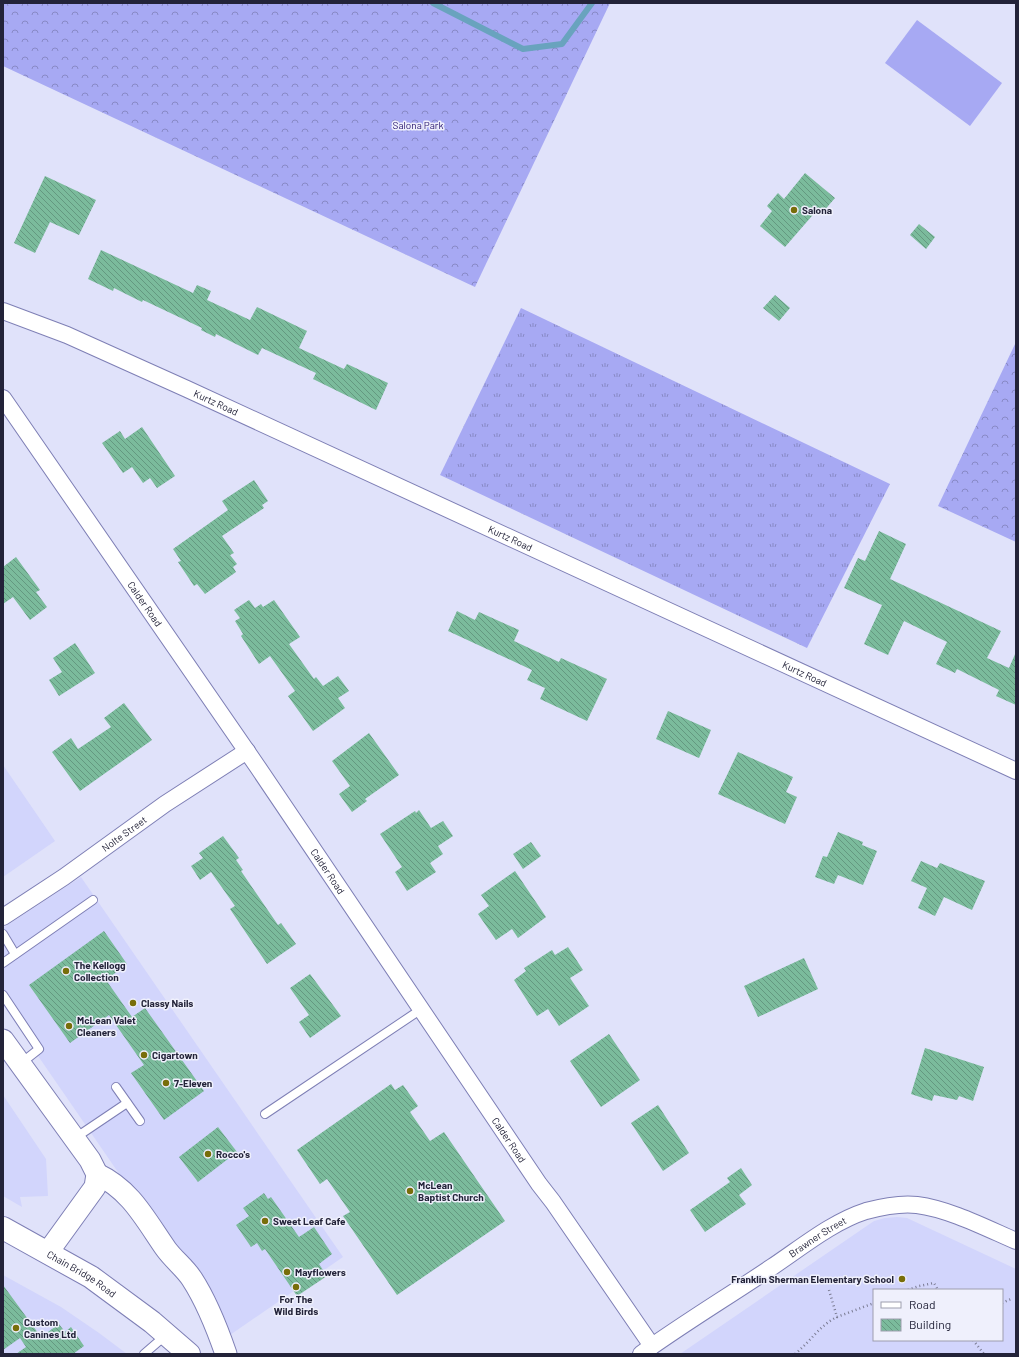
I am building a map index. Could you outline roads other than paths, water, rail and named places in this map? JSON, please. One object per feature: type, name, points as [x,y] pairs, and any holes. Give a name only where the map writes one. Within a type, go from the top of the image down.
[{"type":"main road","points":[[3,1228],[48,1252]]},
{"type":"main road","name":"Chain Bridge Road","points":[[48,1252],[78,1269],[113,1292],[167,1334],[189,1354]]},
{"type":"street","name":"Kurtz Road","points":[[3,311],[67,335],[187,389],[1016,771]]},
{"type":"street","name":"Calder Road","points":[[3,398],[247,751],[420,1010],[539,1184],[553,1202],[647,1350]]},
{"type":"street","name":"Nolte Street","points":[[3,917],[64,877],[165,804],[247,751]]},
{"type":"street","points":[[3,1040],[90,1160],[97,1174],[112,1181],[129,1196],[167,1251],[185,1270],[203,1299],[215,1324],[226,1354]]},
{"type":"street","name":"Chain Bridge Road","points":[[48,1252],[95,1187],[97,1174]]},
{"type":"street","name":"Brawner Street","points":[[647,1350],[810,1241],[841,1223],[866,1211],[892,1206],[916,1205],[983,1226],[1016,1241]]},
{"type":"lane","points":[[3,962],[93,900]]},
{"type":"lane","points":[[3,934],[15,954]]},
{"type":"lane","points":[[3,995],[39,1049],[20,1064]]},
{"type":"lane","points":[[264,1114],[420,1010]]},
{"type":"lane","points":[[116,1087],[140,1121]]},
{"type":"lane","points":[[75,1139],[127,1103]]},
{"type":"lane","points":[[144,1354],[167,1334]]},
{"type":"waterway","points":[[433,3],[523,49],[562,44],[592,3]]},
{"type":"place","name":"Salona","points":[[794,210]]},
{"type":"place","name":"The Kellogg Collection","points":[[66,971]]},
{"type":"place","name":"Classy Nails","points":[[133,1003]]},
{"type":"place","name":"McLean Valet Cleaners","points":[[69,1026]]},
{"type":"place","name":"Cigartown","points":[[144,1055]]},
{"type":"place","name":"7-Eleven","points":[[166,1083]]},
{"type":"place","name":"Rocco's","points":[[208,1154]]},
{"type":"place","name":"McLean Baptist Church","points":[[410,1191]]},
{"type":"place","name":"Sweet Leaf Cafe","points":[[265,1221]]},
{"type":"place","name":"Mayflowers","points":[[287,1272]]},
{"type":"place","name":"Franklin Sherman Elementary School","points":[[902,1279]]},
{"type":"place","name":"For The Wild Birds","points":[[296,1287]]},
{"type":"place","name":"Custom Canines Ltd","points":[[16,1328]]},
{"type":"park label","name":"Salona Park","points":[[418,125]]}]
